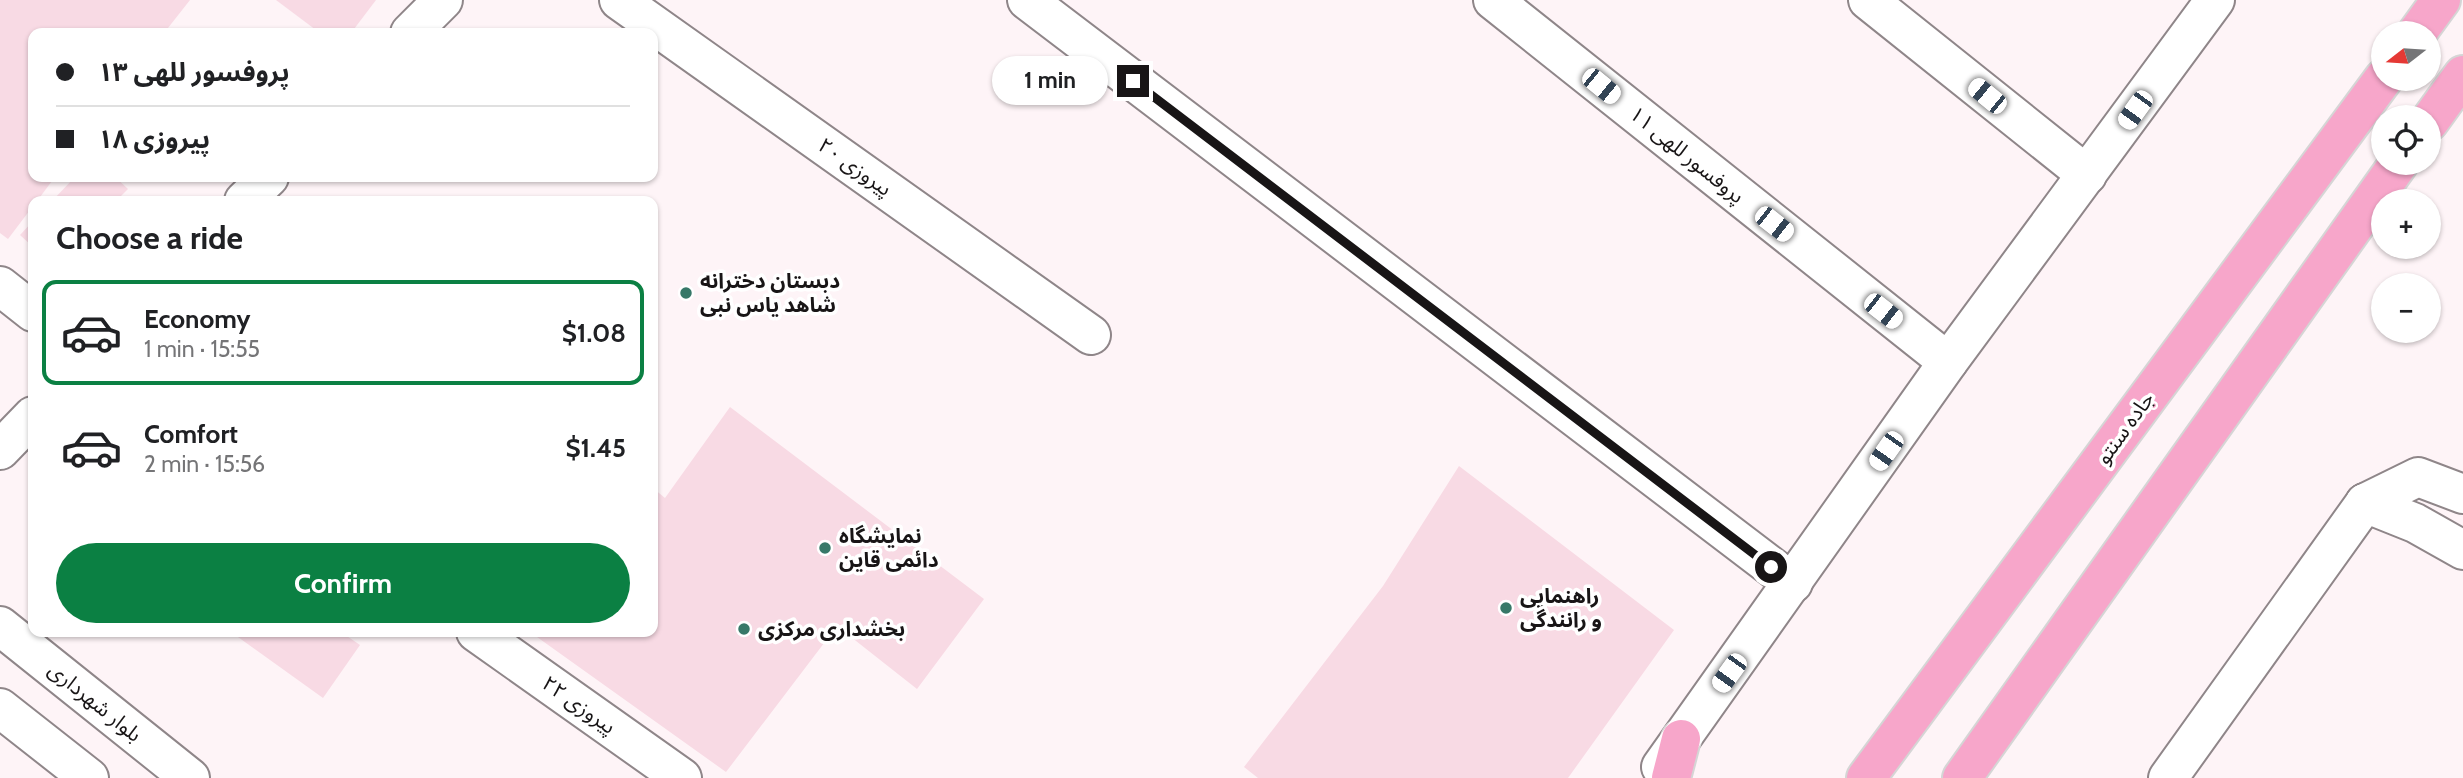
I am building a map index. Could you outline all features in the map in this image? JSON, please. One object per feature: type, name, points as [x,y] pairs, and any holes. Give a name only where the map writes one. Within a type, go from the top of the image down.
[{"type":"main road","points":[[2426,21],[2441,0]]},
{"type":"main road","points":[[2441,105],[2463,75]]},
{"type":"main road","name":"جاده سنتو","points":[[1866,778],[2374,91]]},
{"type":"main road","points":[[1962,778],[2390,175]]},
{"type":"main road","points":[[1671,778],[1681,739]]},
{"type":"street","points":[[415,28],[443,0]]},
{"type":"street","name":"پیروزی ۲۰","points":[[619,0],[1091,335]]},
{"type":"street","points":[[1027,0],[1793,583]]},
{"type":"street","name":"پروفسور للهی ۱۱","points":[[1493,0],[1948,362]]},
{"type":"street","points":[[1868,0],[2087,175]]},
{"type":"street","points":[[1653,778],[1948,362],[2215,0]]},
{"type":"street","points":[[249,196],[264,182]]},
{"type":"street","points":[[0,286],[28,308]]},
{"type":"street","points":[[0,450],[28,421]]},
{"type":"street","points":[[2168,778],[2365,503],[2418,477],[2463,494]]},
{"type":"street","points":[[2365,503],[2415,523],[2463,551]]},
{"type":"street","name":"بلوار شهرداری","points":[[0,626],[190,778]]},
{"type":"street","name":"پیروزی ۲۲","points":[[484,637],[682,778]]},
{"type":"street","points":[[0,708],[89,778]]},
{"type":"building","points":[[0,0],[190,0],[168,28],[28,28],[28,182],[51,182],[41,196],[28,196],[28,213],[8,239],[0,233]]},
{"type":"building","points":[[276,0],[376,0],[355,28],[313,28]]},
{"type":"building","points":[[70,182],[120,182],[128,189],[121,196],[57,196]]},
{"type":"building","points":[[28,226],[28,242],[20,235]]},
{"type":"building","points":[[730,407],[984,599],[917,689],[837,626],[726,772],[537,637],[658,637],[658,492],[665,498]]},
{"type":"building","name":"راهنمایی و رانندگی","points":[[1459,466],[1674,630],[1568,778],[1258,778],[1244,767],[1383,586]]},
{"type":"building","points":[[238,637],[348,637],[360,645],[323,698]]},
{"type":"place","name":"دبستان دخترانه شاهد یاس نبی","points":[[686,293]]},
{"type":"place","name":"نمایشگاه دائمی قاین","points":[[825,548]]},
{"type":"place","name":"راهنمایی و رانندگی","points":[[1506,608]]},
{"type":"place","name":"بخشداری مرکزی","points":[[744,629]]},
{"type":"route","points":[[1133,81],[1771,567]]}]
